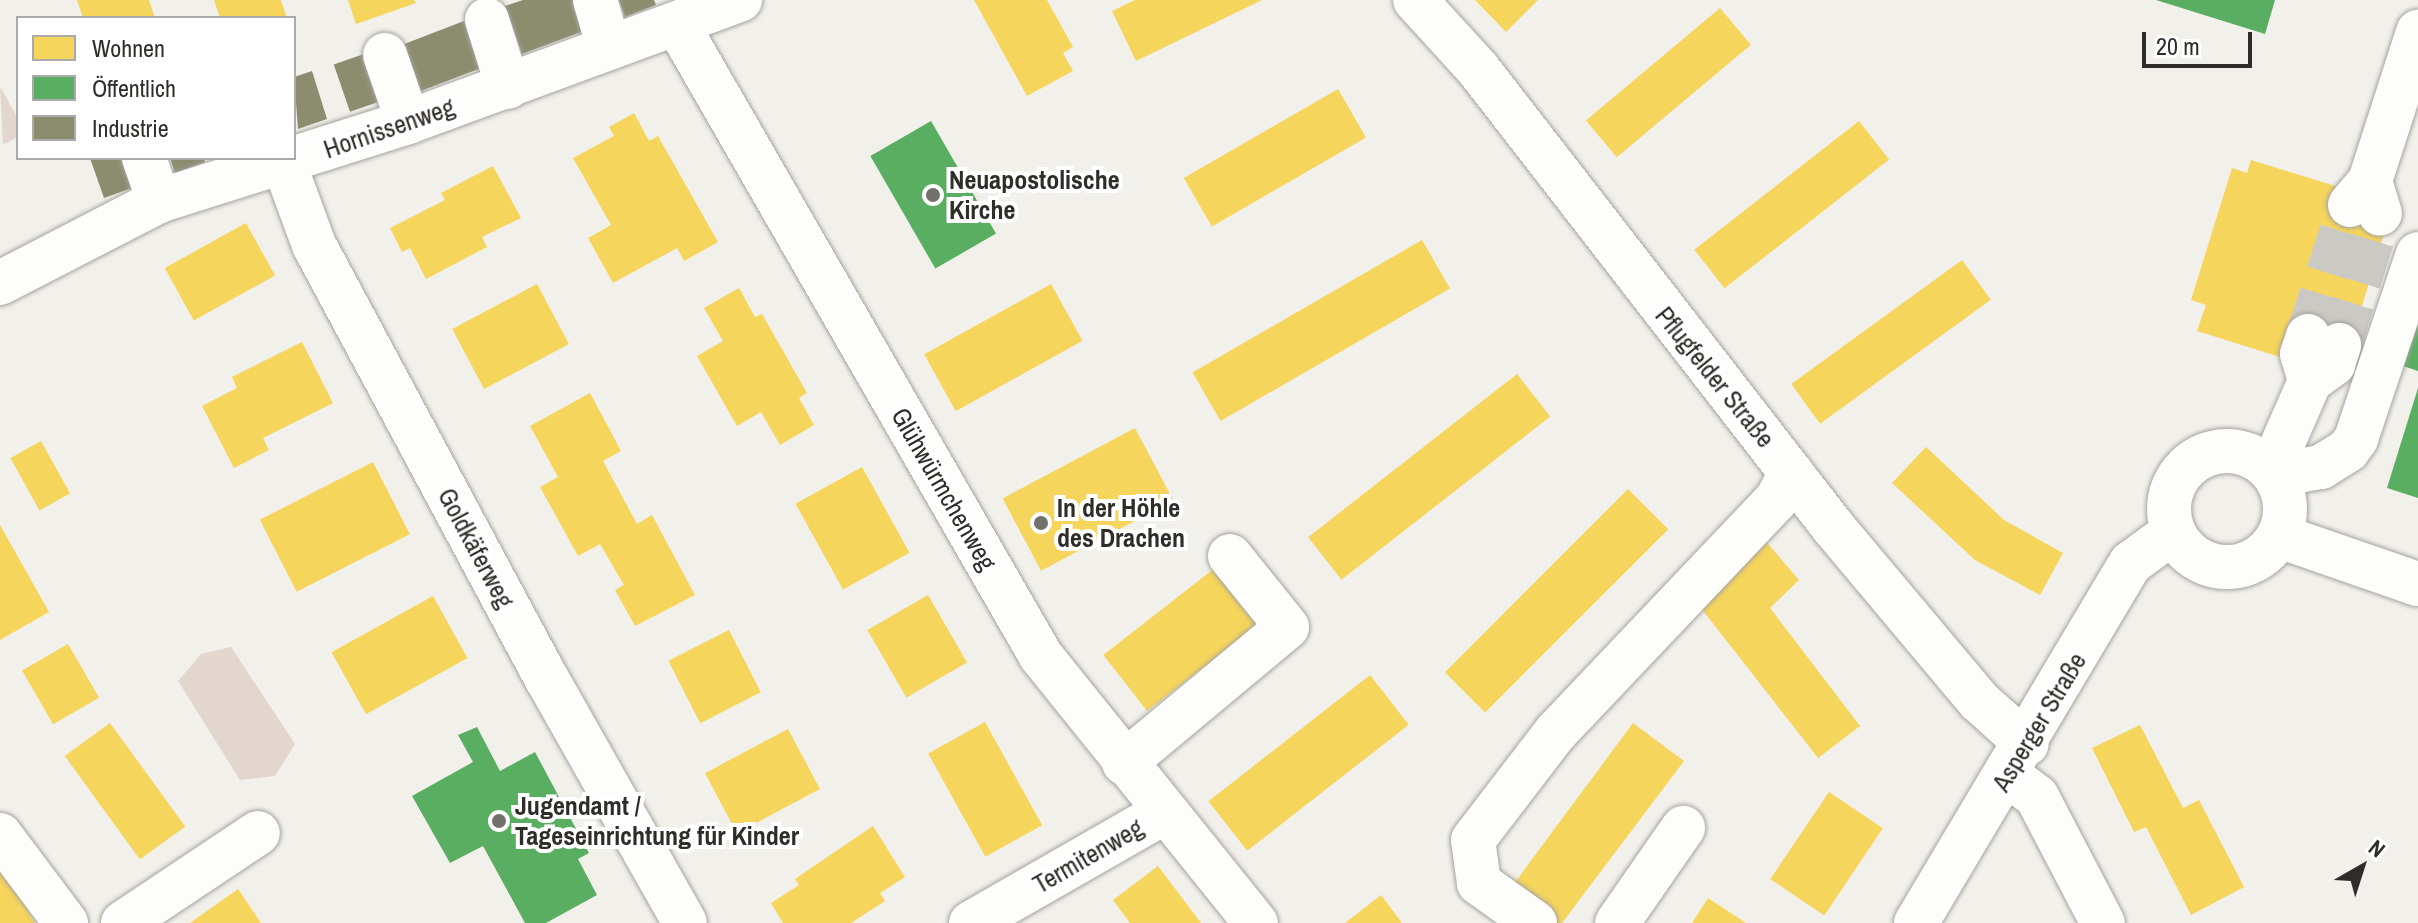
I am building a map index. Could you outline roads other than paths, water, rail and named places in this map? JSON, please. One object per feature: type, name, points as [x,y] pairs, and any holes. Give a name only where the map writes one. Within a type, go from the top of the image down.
[{"type":"street","points":[[595,0],[609,48]]},
{"type":"street","name":"Pflugfelder Straße","points":[[1415,0],[1478,69],[1791,473],[1979,701],[2018,759],[2103,923]]},
{"type":"street","name":"Hornissenweg","points":[[296,157],[508,87],[735,1]]},
{"type":"street","points":[[487,20],[508,87]]},
{"type":"street","name":"Glühwürmchenweg","points":[[677,24],[1041,656],[1163,813],[1256,923]]},
{"type":"street","points":[[2367,200],[2418,32]]},
{"type":"street","points":[[385,55],[408,122]]},
{"type":"street","points":[[145,160],[159,201]]},
{"type":"street","name":"Hornissenweg","points":[[0,283],[159,201],[283,161]]},
{"type":"street","name":"Goldkäferweg","points":[[283,161],[314,245],[547,679],[685,923]]},
{"type":"street","points":[[2273,472],[2321,467],[2348,450],[2356,439],[2418,254]]},
{"type":"street","points":[[2273,472],[2310,381],[2333,364],[2323,341]]},
{"type":"street","points":[[2226,449],[2254,456],[2273,472],[2284,497],[2285,520],[2277,539],[2262,556],[2219,585],[2173,532],[2169,504],[2178,477],[2198,457],[2226,449]]},
{"type":"street","points":[[1535,923],[1479,883],[1473,840],[1556,732],[1777,499],[1791,473]]},
{"type":"street","name":"Asperger Straße","points":[[1916,923],[2018,759],[2131,563],[2173,532]]},
{"type":"street","points":[[2277,539],[2302,582]]},
{"type":"street","points":[[2277,539],[2418,584]]},
{"type":"street","points":[[1124,763],[1287,627],[1230,556]]},
{"type":"street","name":"Termitenweg","points":[[971,923],[1163,813]]},
{"type":"street","points":[[1617,923],[1683,828]]},
{"type":"street","points":[[123,923],[258,833]]},
{"type":"street","points":[[0,835],[66,923]]},
{"type":"tunnel","points":[[2308,336],[2350,205]]},
{"type":"tunnel","points":[[2339,345],[2380,214]]},
{"type":"place","name":"Neuapostolische Kirche","points":[[933,195]]},
{"type":"place","name":"In der Höhle des Drachen","points":[[1041,523]]},
{"type":"place","name":"Jugendamt / Tageseinrichtung für Kinder","points":[[499,821]]}]
